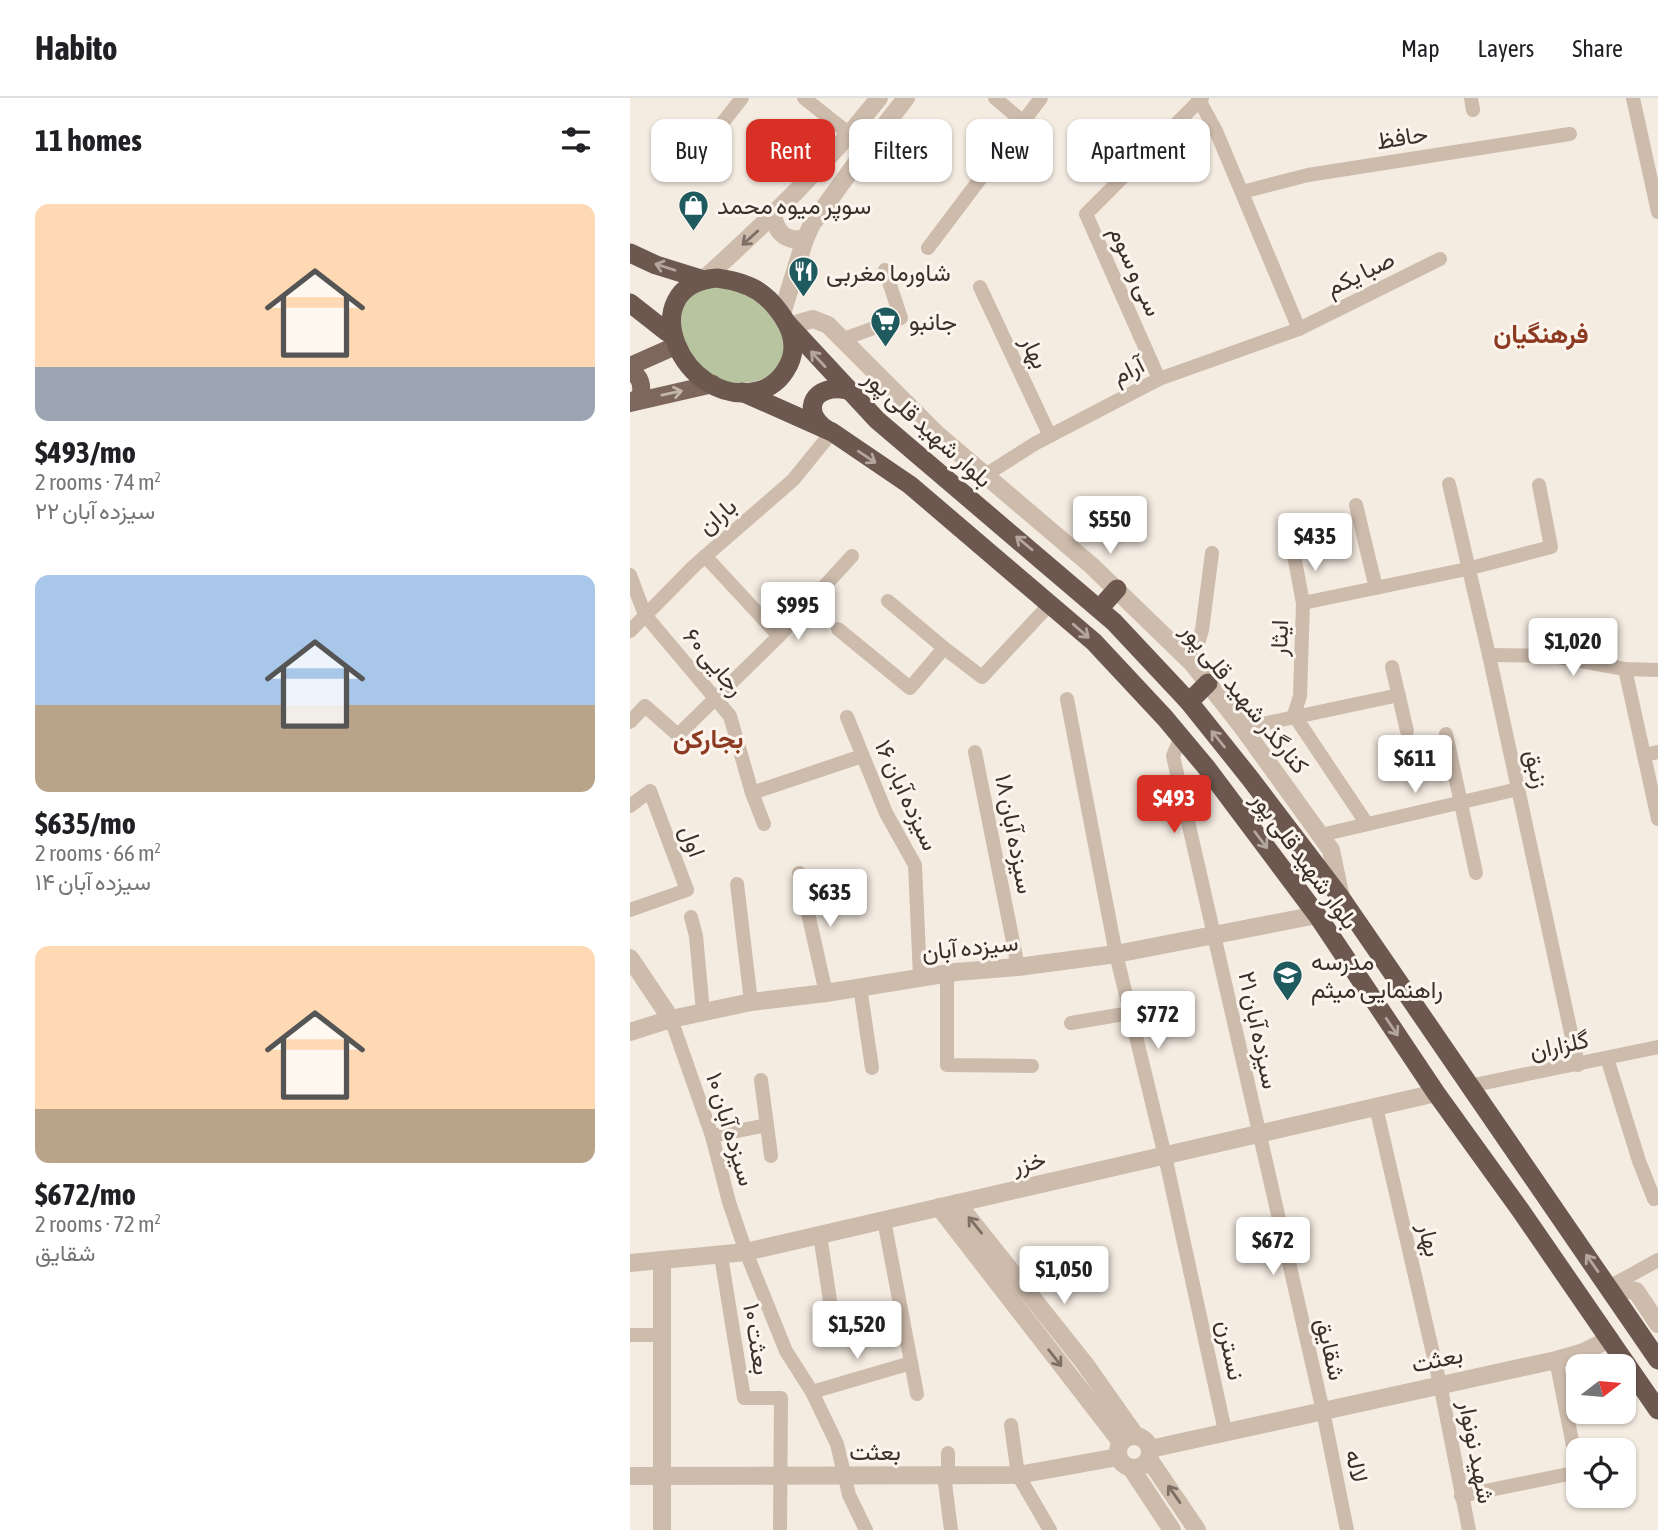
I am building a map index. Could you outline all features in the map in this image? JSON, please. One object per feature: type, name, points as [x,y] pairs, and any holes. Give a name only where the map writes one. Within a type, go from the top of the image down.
[{"type":"highway","points":[[630,253],[656,265],[703,279],[732,280],[758,291],[785,322],[792,338],[792,355],[786,372],[774,384],[758,391],[727,390],[701,379],[681,360],[670,339],[630,303]]},
{"type":"highway","points":[[670,339],[667,314],[673,298],[685,286],[703,279]]},
{"type":"highway","name":"بلوار شهید قلی پور","points":[[785,322],[877,420],[1099,609],[1189,702],[1340,898],[1658,1360]]},
{"type":"highway","points":[[830,432],[819,424],[814,414],[813,404],[817,394],[835,387],[848,390]]},
{"type":"highway","name":"بلوار شهید قلی پور","points":[[742,392],[830,432],[910,485],[1094,642],[1181,737],[1317,915],[1436,1093],[1658,1410]]},
{"type":"highway","points":[[1099,609],[1117,589]]},
{"type":"highway","points":[[1189,702],[1208,683]]},
{"type":"main road","points":[[631,402],[641,396],[642,385],[638,375],[630,369],[670,339]]},
{"type":"main road","points":[[631,402],[713,384]]},
{"type":"street","points":[[726,119],[742,98]]},
{"type":"street","points":[[804,98],[849,134]]},
{"type":"street","points":[[863,119],[879,98]]},
{"type":"street","points":[[890,119],[906,98]]},
{"type":"street","points":[[995,98],[1020,119]]},
{"type":"street","points":[[1024,119],[1041,98]]},
{"type":"street","points":[[1199,98],[1216,131],[1299,329]]},
{"type":"street","name":"سی و سوم","points":[[1159,379],[1086,214],[1199,98]]},
{"type":"street","points":[[1633,98],[1658,212]]},
{"type":"street","name":"حافظ","points":[[1242,192],[1308,175],[1570,134]]},
{"type":"street","points":[[703,279],[773,216],[849,136]]},
{"type":"street","points":[[785,322],[805,239],[813,223],[849,173]]},
{"type":"street","points":[[928,248],[977,182]]},
{"type":"street","points":[[773,216],[780,234],[789,240],[805,239]]},
{"type":"street","name":"صبا یکم","points":[[1299,329],[1440,259]]},
{"type":"street","points":[[841,340],[901,318],[885,270]]},
{"type":"street","name":"بهار","points":[[980,287],[1050,436]]},
{"type":"street","name":"کنارگذر شهید قلی پور","points":[[785,322],[820,320],[828,325],[937,434],[987,474],[1117,589],[1192,663],[1243,728],[1331,850],[1340,898]]},
{"type":"street","name":"آرام","points":[[987,474],[1050,436],[1159,379],[1299,329]]},
{"type":"street","name":"باران","points":[[630,631],[705,556],[793,480],[830,432]]},
{"type":"street","name":"زنبق","points":[[1449,484],[1578,1065]]},
{"type":"street","name":"ایثار","points":[[1294,715],[1300,696],[1303,603],[1467,569],[1551,547],[1539,485]]},
{"type":"street","points":[[1356,505],[1376,588]]},
{"type":"street","points":[[1293,550],[1303,603]]},
{"type":"street","points":[[1192,663],[1202,629],[1212,553]]},
{"type":"street","points":[[705,556],[779,636]]},
{"type":"street","points":[[630,722],[645,706],[678,735],[779,636],[852,556]]},
{"type":"street","name":"رجایی ۶۰","points":[[630,575],[645,615],[730,716],[752,793],[764,824]]},
{"type":"street","points":[[888,601],[982,677],[1050,604]]},
{"type":"street","points":[[838,629],[910,688],[944,648]]},
{"type":"street","points":[[1489,655],[1553,656],[1625,669],[1658,670]]},
{"type":"street","points":[[1392,667],[1407,731]]},
{"type":"street","points":[[1625,669],[1651,753],[1658,819]]},
{"type":"street","points":[[1243,728],[1294,715],[1399,695]]},
{"type":"street","name":"نسترن","points":[[1067,699],[1116,954],[1165,1156],[1225,1431]]},
{"type":"street","points":[[1294,715],[1367,824]]},
{"type":"street","name":"سیزده آبان ۱۶","points":[[847,717],[886,813],[915,865],[920,977]]},
{"type":"street","points":[[1446,734],[1476,873]]},
{"type":"street","name":"سیزده آبان ۲۱","points":[[1181,737],[1173,756],[1216,936],[1258,1135]]},
{"type":"street","name":"سیزده آبان ۱۸","points":[[975,752],[1018,967]]},
{"type":"street","points":[[752,793],[862,756]]},
{"type":"street","points":[[1321,835],[1518,789]]},
{"type":"street","name":"اول","points":[[630,806],[650,791],[687,890],[630,910]]},
{"type":"street","points":[[799,873],[826,993]]},
{"type":"street","points":[[737,884],[751,1002]]},
{"type":"street","name":"سیزده آبان","points":[[630,1032],[671,1019],[751,1002],[947,973],[1116,954],[1317,915]]},
{"type":"street","points":[[691,917],[696,936],[703,1012]]},
{"type":"street","points":[[630,958],[671,1019]]},
{"type":"street","points":[[947,973],[947,1065],[1032,1066]]},
{"type":"street","points":[[860,987],[872,1068]]},
{"type":"street","points":[[1071,1023],[1130,1013]]},
{"type":"street","name":"سیزده آبان ‍۱۰","points":[[671,1019],[712,1136],[729,1202],[746,1252],[786,1350],[812,1392],[837,1444],[849,1495],[866,1530]]},
{"type":"street","name":"گلزاران","points":[[1469,1086],[1658,1047]]},
{"type":"street","points":[[1607,1058],[1639,1161],[1654,1199]]},
{"type":"street","points":[[761,1080],[771,1156]]},
{"type":"street","name":"خزر","points":[[630,1263],[746,1252],[1436,1093]]},
{"type":"street","name":"بهار","points":[[1376,1107],[1440,1384]]},
{"type":"street","points":[[712,1136],[767,1125]]},
{"type":"street","name":"شقایق","points":[[1258,1135],[1323,1411]]},
{"type":"street","points":[[957,1203],[1047,1315],[1172,1530]]},
{"type":"street","points":[[939,1208],[1126,1450]]},
{"type":"street","points":[[884,1220],[917,1394]]},
{"type":"street","points":[[820,1235],[835,1333]]},
{"type":"street","name":"بعثت ۱۰","points":[[721,1256],[744,1398],[781,1398],[780,1476]]},
{"type":"street","points":[[1609,1287],[1658,1260]]},
{"type":"street","points":[[662,1261],[662,1530]]},
{"type":"street","points":[[1609,1287],[1636,1291],[1658,1324]]},
{"type":"street","points":[[1031,1328],[1047,1315]]},
{"type":"street","points":[[630,1335],[663,1335]]},
{"type":"street","name":"بعثت","points":[[630,1476],[1018,1475],[1126,1450],[1144,1465],[1149,1454],[1225,1431],[1556,1360],[1581,1353],[1610,1339]]},
{"type":"street","points":[[1556,1360],[1571,1438]]},
{"type":"street","points":[[812,1392],[911,1363]]},
{"type":"street","name":"شهید نونوار","points":[[1440,1384],[1469,1530]]},
{"type":"street","name":"لاله","points":[[1323,1411],[1347,1530]]},
{"type":"street","points":[[1011,1425],[1018,1475],[1050,1530]]},
{"type":"street","points":[[1126,1450],[1142,1438],[1149,1454],[1197,1530]]},
{"type":"street","points":[[948,1453],[946,1475],[951,1530]]},
{"type":"street","points":[[1461,1496],[1566,1474]]},
{"type":"street","points":[[780,1476],[780,1530]]},
{"type":"green space","points":[[715,286],[752,297],[777,323],[786,348],[778,369],[769,376],[746,383],[721,380],[679,346],[678,304],[693,290]]},
{"type":"place","name":"سوپر میوه محمد","points":[[694,232]]},
{"type":"place","name":"شاورما مغربی","points":[[803,299]]},
{"type":"place","name":"جانبو","points":[[886,348]]},
{"type":"place","name":"مدرسه راهنمایی میثم","points":[[1288,1002]]},
{"type":"district","name":"فرهنگیان","points":[[1541,334]]},
{"type":"district","name":"بجارکن","points":[[708,739]]}]
